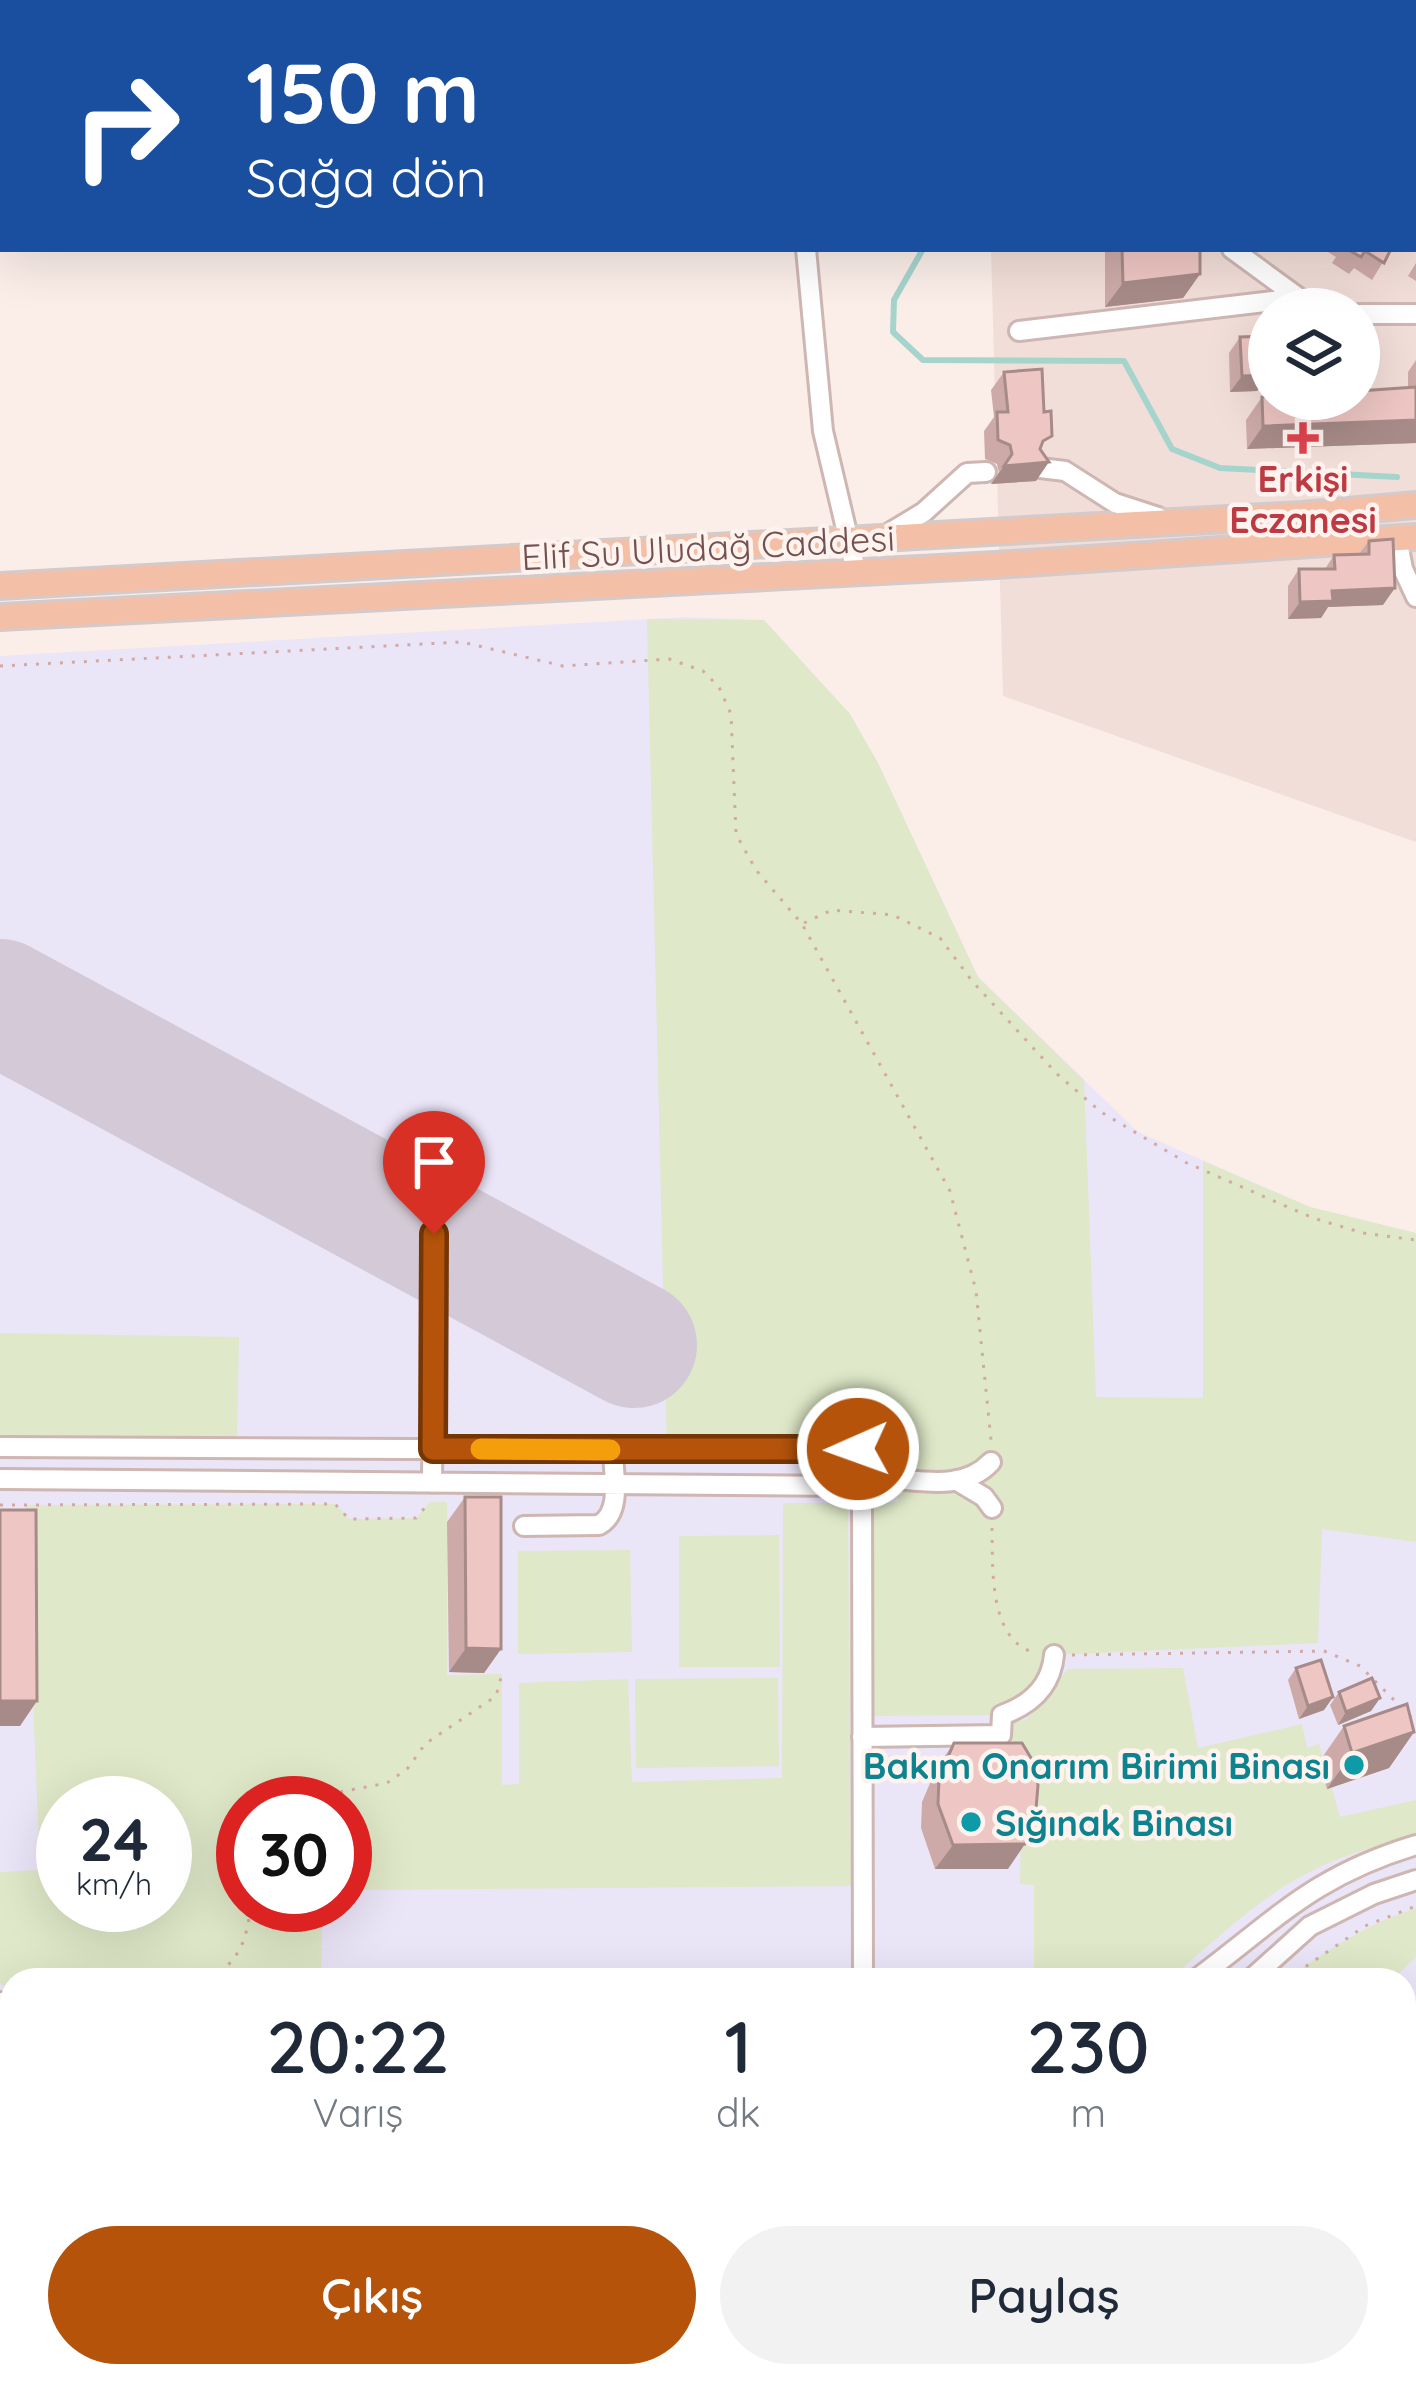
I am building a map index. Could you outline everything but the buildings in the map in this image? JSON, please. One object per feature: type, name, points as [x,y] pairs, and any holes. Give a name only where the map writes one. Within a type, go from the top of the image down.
[{"type":"main road","name":"Elif Su Uludağ Caddesi","points":[[0,586],[1416,505]]},
{"type":"main road","name":"Elif Su Uludağ Caddesi","points":[[0,617],[1406,537]]},
{"type":"street","points":[[806,252],[824,430],[856,571]]},
{"type":"street","points":[[1236,252],[1285,288]]},
{"type":"street","points":[[1019,332],[1248,304]]},
{"type":"street","points":[[1380,314],[1416,314]]},
{"type":"street","points":[[1040,468],[1065,471],[1115,503],[1174,522]]},
{"type":"street","points":[[881,537],[924,512],[967,473],[986,472]]},
{"type":"street","points":[[1406,537],[1403,569],[1416,597]]},
{"type":"street","points":[[431,1492],[434,1234]]},
{"type":"street","points":[[0,1447],[865,1449],[877,1454],[884,1468],[875,1487],[855,1489],[613,1484],[431,1492],[0,1479]]},
{"type":"street","points":[[524,1526],[599,1525],[610,1519],[615,1506],[613,1450]]},
{"type":"street","points":[[852,1451],[841,1468],[855,1489],[863,1968]]},
{"type":"street","points":[[882,1478],[959,1482],[973,1478],[991,1462]]},
{"type":"street","points":[[959,1482],[992,1508]]},
{"type":"street","points":[[862,1737],[1001,1736],[1002,1715],[1027,1706],[1052,1670],[1054,1655]]},
{"type":"street","points":[[1209,1968],[1316,1886],[1369,1859],[1416,1845]]},
{"type":"street","points":[[1265,1968],[1310,1926],[1374,1894],[1416,1880]]},
{"type":"street","points":[[1257,1928],[1277,1958]]},
{"type":"path","points":[[0,666],[462,642],[562,666],[669,659],[704,671],[719,687],[731,714],[736,834],[756,870],[802,924],[950,1191],[976,1291],[991,1462]]},
{"type":"path","points":[[802,924],[832,910],[893,915],[940,938],[972,981],[1043,1058],[1101,1112],[1187,1163],[1313,1218],[1363,1233],[1416,1240]]},
{"type":"path","points":[[0,1504],[335,1504],[350,1519],[416,1518],[431,1492]]},
{"type":"path","points":[[992,1508],[993,1571],[1002,1624],[1020,1648],[1054,1655],[1324,1651],[1360,1666],[1416,1723]]},
{"type":"path","points":[[372,1786],[387,1783],[407,1768],[425,1744],[496,1696],[502,1674]]},
{"type":"path","points":[[1304,1968],[1366,1926],[1416,1906]]},
{"type":"path","points":[[227,1968],[248,1932]]},
{"type":"shaded area","points":[[991,252],[1416,252],[1416,842],[1003,696]]},
{"type":"shaded area","points":[[685,617],[764,620],[850,714],[878,763],[978,977],[1138,1132],[1310,1207],[1416,1233],[1416,1968],[0,1968],[0,656]]},
{"type":"green space","points":[[647,619],[764,620],[850,714],[878,763],[978,977],[1084,1080],[1096,1397],[1203,1398],[1203,1161],[1310,1207],[1416,1233],[1416,1542],[1322,1529],[1318,1643],[1054,1655],[1048,1671],[1002,1715],[870,1716],[872,1503],[898,1502],[895,1442],[667,1450]]},
{"type":"green space","points":[[0,1333],[239,1337],[237,1441],[0,1439]]},
{"type":"green space","points":[[430,1502],[447,1502],[447,1675],[502,1674],[502,1785],[519,1784],[519,1683],[628,1679],[632,1782],[782,1778],[783,1503],[848,1503],[851,1886],[372,1890],[372,1776],[216,1776],[216,1932],[322,1932],[321,1968],[0,1968],[0,1872],[36,1870],[36,1932],[192,1932],[192,1776],[36,1776],[25,1505],[335,1504],[350,1519],[416,1518]]},
{"type":"green space","points":[[779,1535],[780,1667],[679,1667],[679,1536]]},
{"type":"green space","points":[[630,1550],[632,1652],[518,1654],[518,1551]]},
{"type":"green space","points":[[1183,1668],[1198,1748],[1302,1724],[1307,1748],[1319,1744],[1340,1817],[1416,1800],[1416,1838],[1340,1858],[1309,1872],[1254,1908],[1183,1968],[1034,1968],[1034,1885],[1020,1884],[1022,1761],[1008,1759],[1009,1720],[1026,1720],[1068,1669]]},
{"type":"green space","points":[[778,1678],[779,1766],[636,1768],[635,1679]]},
{"type":"green space","points":[[1416,1908],[1416,1957],[1405,1968],[1302,1968],[1340,1943]]},
{"type":"waterway","points":[[921,252],[894,300],[893,332],[923,360],[1124,361],[1172,449],[1220,468],[1397,477]]},
{"type":"runway","points":[[0,1002],[634,1345]]},
{"type":"slow traffic","points":[[481,1449],[610,1450]]},
{"type":"place","name":"Erkişi Eczanesi","points":[[1303,438]]},
{"type":"place","name":"Bakım Onarım Birimi Binası","points":[[1354,1765]]},
{"type":"place","name":"Sığınak Binası","points":[[971,1822]]},
{"type":"route","points":[[434,1234],[433,1449],[858,1449]]}]
